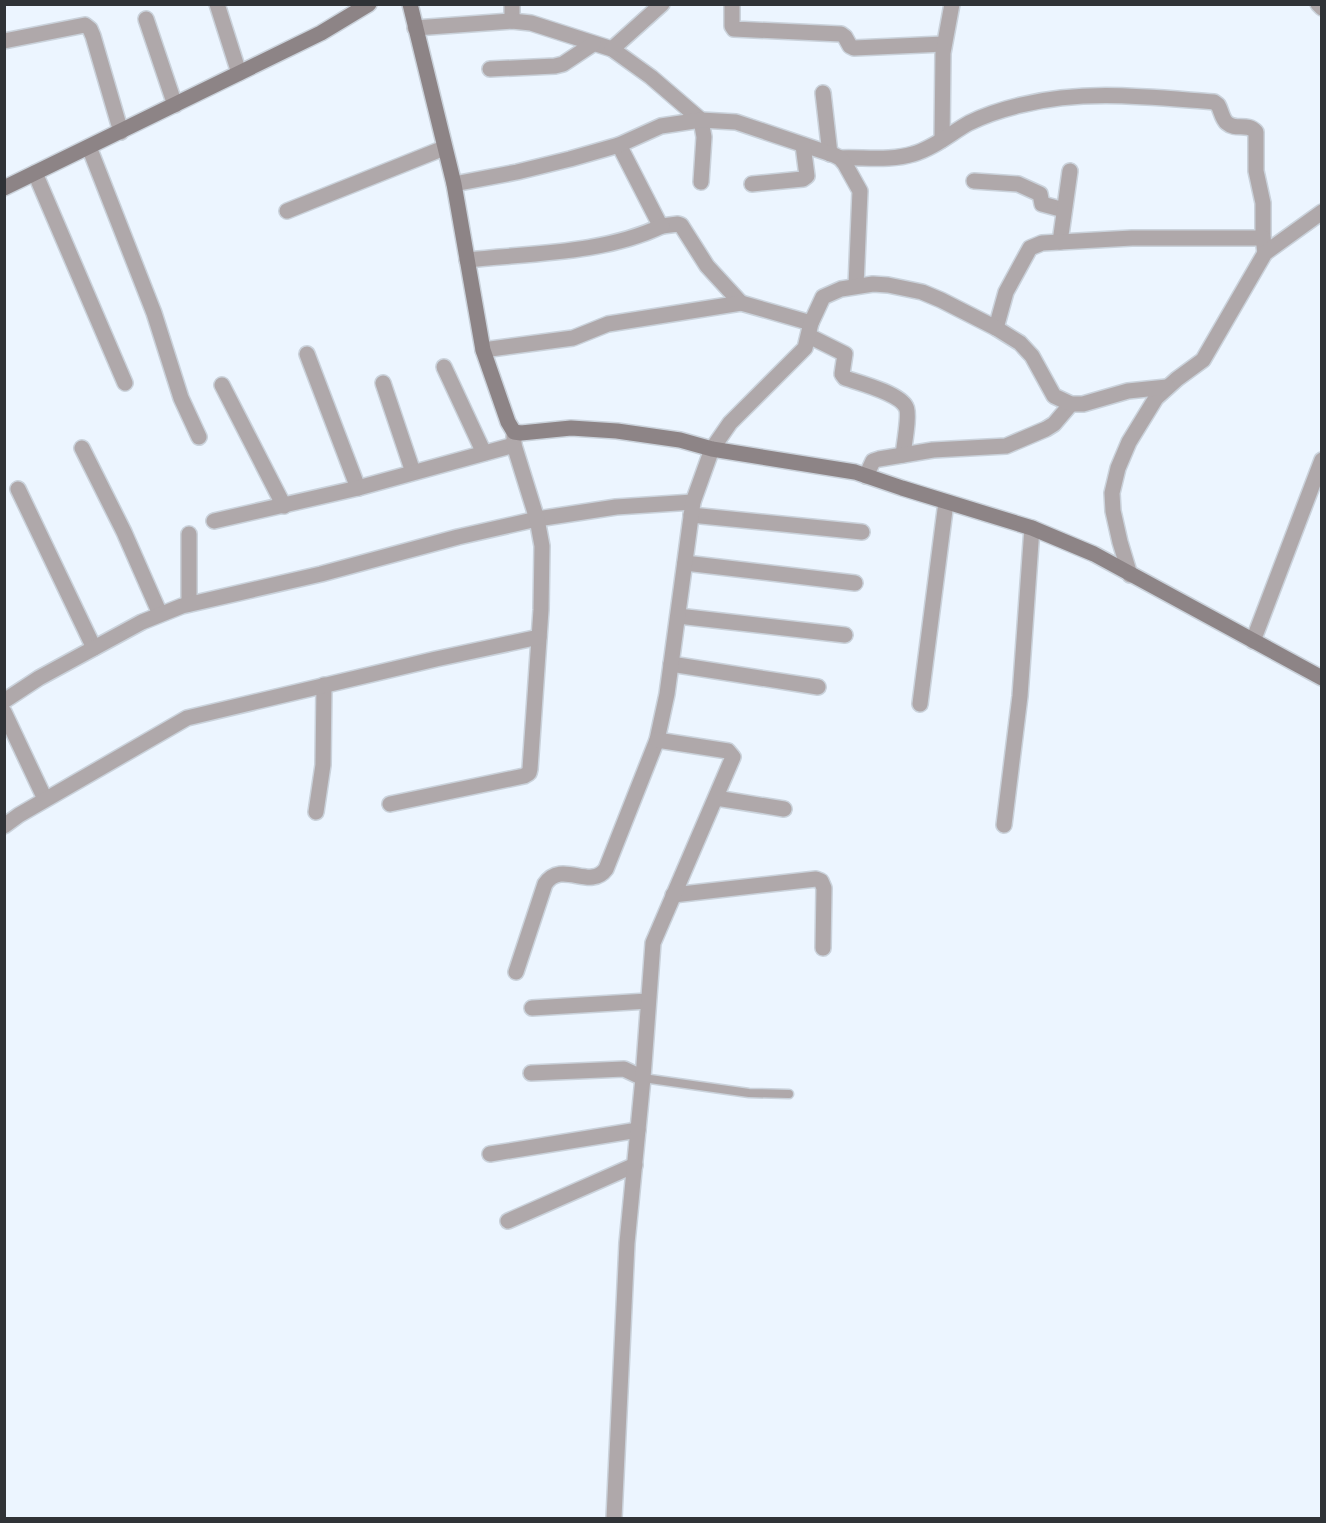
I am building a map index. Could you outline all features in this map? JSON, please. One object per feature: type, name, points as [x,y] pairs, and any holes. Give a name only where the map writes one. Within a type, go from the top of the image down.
[{"type":"street","points":[[217,4],[239,74]]},
{"type":"street","points":[[4,188],[321,33],[369,4]]},
{"type":"street","points":[[390,804],[529,774],[539,637],[542,546],[537,519],[514,439],[483,350],[453,184],[410,4]]},
{"type":"street","points":[[512,4],[512,21]]},
{"type":"street","points":[[612,49],[662,4]]},
{"type":"street","points":[[732,4],[734,29],[841,34],[854,48],[944,44]]},
{"type":"street","points":[[942,140],[944,44],[952,4]]},
{"type":"street","points":[[1318,4],[1322,8]]},
{"type":"street","points":[[146,19],[175,105]]},
{"type":"street","points":[[415,28],[512,21],[531,23],[612,49],[651,77],[701,120],[704,137],[701,182]]},
{"type":"street","points":[[4,41],[85,25],[93,36],[121,132]]},
{"type":"street","points":[[490,69],[555,66],[563,64],[593,44]]},
{"type":"street","points":[[823,93],[835,156],[845,164],[860,191],[856,286]]},
{"type":"street","points":[[453,184],[517,172],[619,145],[661,126],[701,120],[736,122],[835,156],[900,157],[914,154],[967,124],[1022,105],[1088,94],[1214,102],[1230,126],[1246,125],[1256,132],[1256,171],[1263,202],[1264,245],[1203,360],[1156,398],[1129,442],[1118,468],[1112,493],[1113,511],[1130,575]]},
{"type":"street","points":[[619,145],[662,226]]},
{"type":"street","points":[[752,184],[803,179],[807,176],[803,145]]},
{"type":"street","points":[[88,147],[148,298],[181,398],[200,437]]},
{"type":"street","points":[[287,211],[444,148]]},
{"type":"street","points":[[1060,242],[1070,171]]},
{"type":"street","points":[[35,173],[125,383]]},
{"type":"street","points":[[974,181],[1018,184],[1040,194],[1042,204],[1064,210]]},
{"type":"street","points":[[996,328],[1006,292],[1029,248],[1042,243],[1132,238],[1264,245],[1322,212]]},
{"type":"street","points":[[467,260],[546,254],[637,236],[662,226],[681,225],[707,266],[741,303],[810,330],[845,354],[842,374],[845,378],[886,392],[906,406],[903,455]]},
{"type":"street","points":[[516,972],[545,884],[552,875],[558,873],[596,877],[606,869],[657,740],[671,664],[692,508],[712,449],[730,423],[805,348],[823,297],[841,289],[856,286],[888,285],[922,292],[996,328],[1027,349],[1054,396],[1071,404],[1083,404],[1128,391],[1167,387]]},
{"type":"street","points":[[483,350],[573,338],[608,324],[741,303]]},
{"type":"street","points":[[307,354],[358,488]]},
{"type":"street","points":[[444,368],[484,453]]},
{"type":"street","points":[[383,383],[413,472]]},
{"type":"street","points":[[222,385],[284,506]]},
{"type":"street","points":[[866,476],[876,460],[933,450],[1006,446],[1054,424],[1071,404]]},
{"type":"street","points":[[214,521],[358,488],[484,453],[521,434],[589,428],[680,440],[712,449],[828,466],[1032,528],[1094,554],[1322,678]]},
{"type":"street","points":[[82,448],[124,532],[160,614]]},
{"type":"street","points":[[1253,641],[1322,460]]},
{"type":"street","points":[[18,489],[94,648]]},
{"type":"street","points":[[920,704],[946,502]]},
{"type":"street","points":[[4,701],[39,678],[94,648],[160,614],[189,604],[321,574],[458,537],[537,519],[616,507],[692,508],[862,532]]},
{"type":"street","points":[[1004,825],[1020,696],[1032,528]]},
{"type":"street","points":[[189,534],[189,604]]},
{"type":"street","points":[[685,563],[855,583]]},
{"type":"street","points":[[678,616],[845,636]]},
{"type":"street","points":[[4,826],[19,815],[187,718],[539,637]]},
{"type":"street","points":[[671,664],[818,687]]},
{"type":"street","points":[[316,812],[323,765],[324,685]]},
{"type":"street","points":[[4,712],[45,800]]},
{"type":"street","points":[[614,1518],[627,1243],[653,943],[732,762],[732,753],[728,751],[657,740]]},
{"type":"street","points":[[716,798],[784,809]]},
{"type":"street","points":[[673,895],[816,879],[821,881],[824,888],[823,948]]},
{"type":"street","points":[[532,1008],[648,1001]]},
{"type":"street","points":[[531,1073],[616,1068],[631,1071],[643,1078]]},
{"type":"street","points":[[490,1154],[638,1130]]},
{"type":"street","points":[[508,1221],[635,1165]]},
{"type":"lane","points":[[643,1078],[749,1093],[789,1094]]}]
